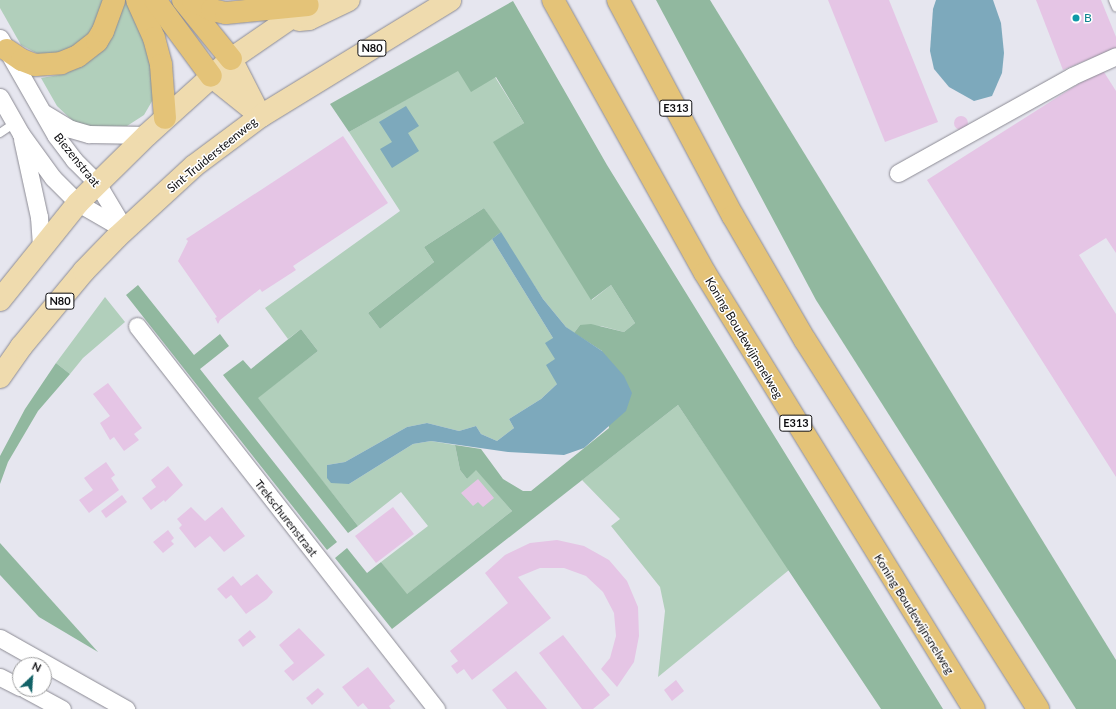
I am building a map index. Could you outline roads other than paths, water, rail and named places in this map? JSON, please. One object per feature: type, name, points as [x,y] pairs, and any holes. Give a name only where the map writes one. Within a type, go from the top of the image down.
[{"type":"highway","points":[[3,44],[22,60],[35,65],[61,63],[78,56],[97,41],[104,31],[114,0]]},
{"type":"highway","points":[[137,0],[154,38],[161,64],[165,118]]},
{"type":"highway","points":[[155,0],[211,76]]},
{"type":"highway","points":[[184,0],[231,59]]},
{"type":"highway","points":[[193,0],[212,10],[226,13],[312,3]]},
{"type":"highway","name":"E313","points":[[618,0],[733,216],[805,340],[1038,709]]},
{"type":"highway","name":"Koning Boudewijnsnelweg","points":[[554,2],[705,274],[974,709]]},
{"type":"main road","points":[[285,21],[309,19],[349,0]]},
{"type":"main road","name":"Sint-Truidersteenweg","points":[[0,377],[21,347],[84,271],[125,230],[194,166],[261,116],[450,0]]},
{"type":"main road","points":[[0,300],[41,247],[78,203],[146,135],[231,59],[312,3]]},
{"type":"main road","points":[[231,59],[261,116]]},
{"type":"main road","points":[[211,76],[261,116]]},
{"type":"street","name":"Biezenstraat","points":[[3,44],[41,112],[74,160],[97,183],[125,230]]},
{"type":"street","points":[[898,173],[1072,76],[1116,56]]},
{"type":"street","points":[[0,97],[18,129],[53,178],[78,203],[125,230]]},
{"type":"street","name":"Biezenstraat","points":[[41,112],[71,129],[89,134],[146,135]]},
{"type":"street","points":[[18,129],[36,203],[41,247]]},
{"type":"street","name":"Trekschurenstraat","points":[[137,326],[436,709]]},
{"type":"street","points":[[0,638],[126,709]]},
{"type":"street","points":[[0,677],[12,683]]},
{"type":"street","points":[[39,697],[62,709]]},
{"type":"lane","points":[[1113,0],[1116,7]]},
{"type":"lane","points":[[0,133],[18,129]]},
{"type":"water","points":[[936,0],[993,0],[1001,23],[1004,53],[1002,73],[992,96],[974,101],[949,87],[934,69],[930,51],[933,9]]},
{"type":"water","points":[[406,106],[419,126],[408,133],[419,151],[392,168],[380,149],[392,142],[379,122]]},
{"type":"water","points":[[501,232],[543,299],[566,327],[602,351],[624,376],[632,393],[626,411],[584,448],[564,455],[508,452],[431,441],[413,444],[349,484],[331,483],[327,478],[327,465],[345,462],[407,427],[427,423],[459,431],[476,426],[481,434],[497,441],[514,428],[509,419],[541,399],[557,384],[546,365],[555,359],[545,343],[553,338],[492,239]]},
{"type":"place","name":"B","points":[[1076,18]]}]
